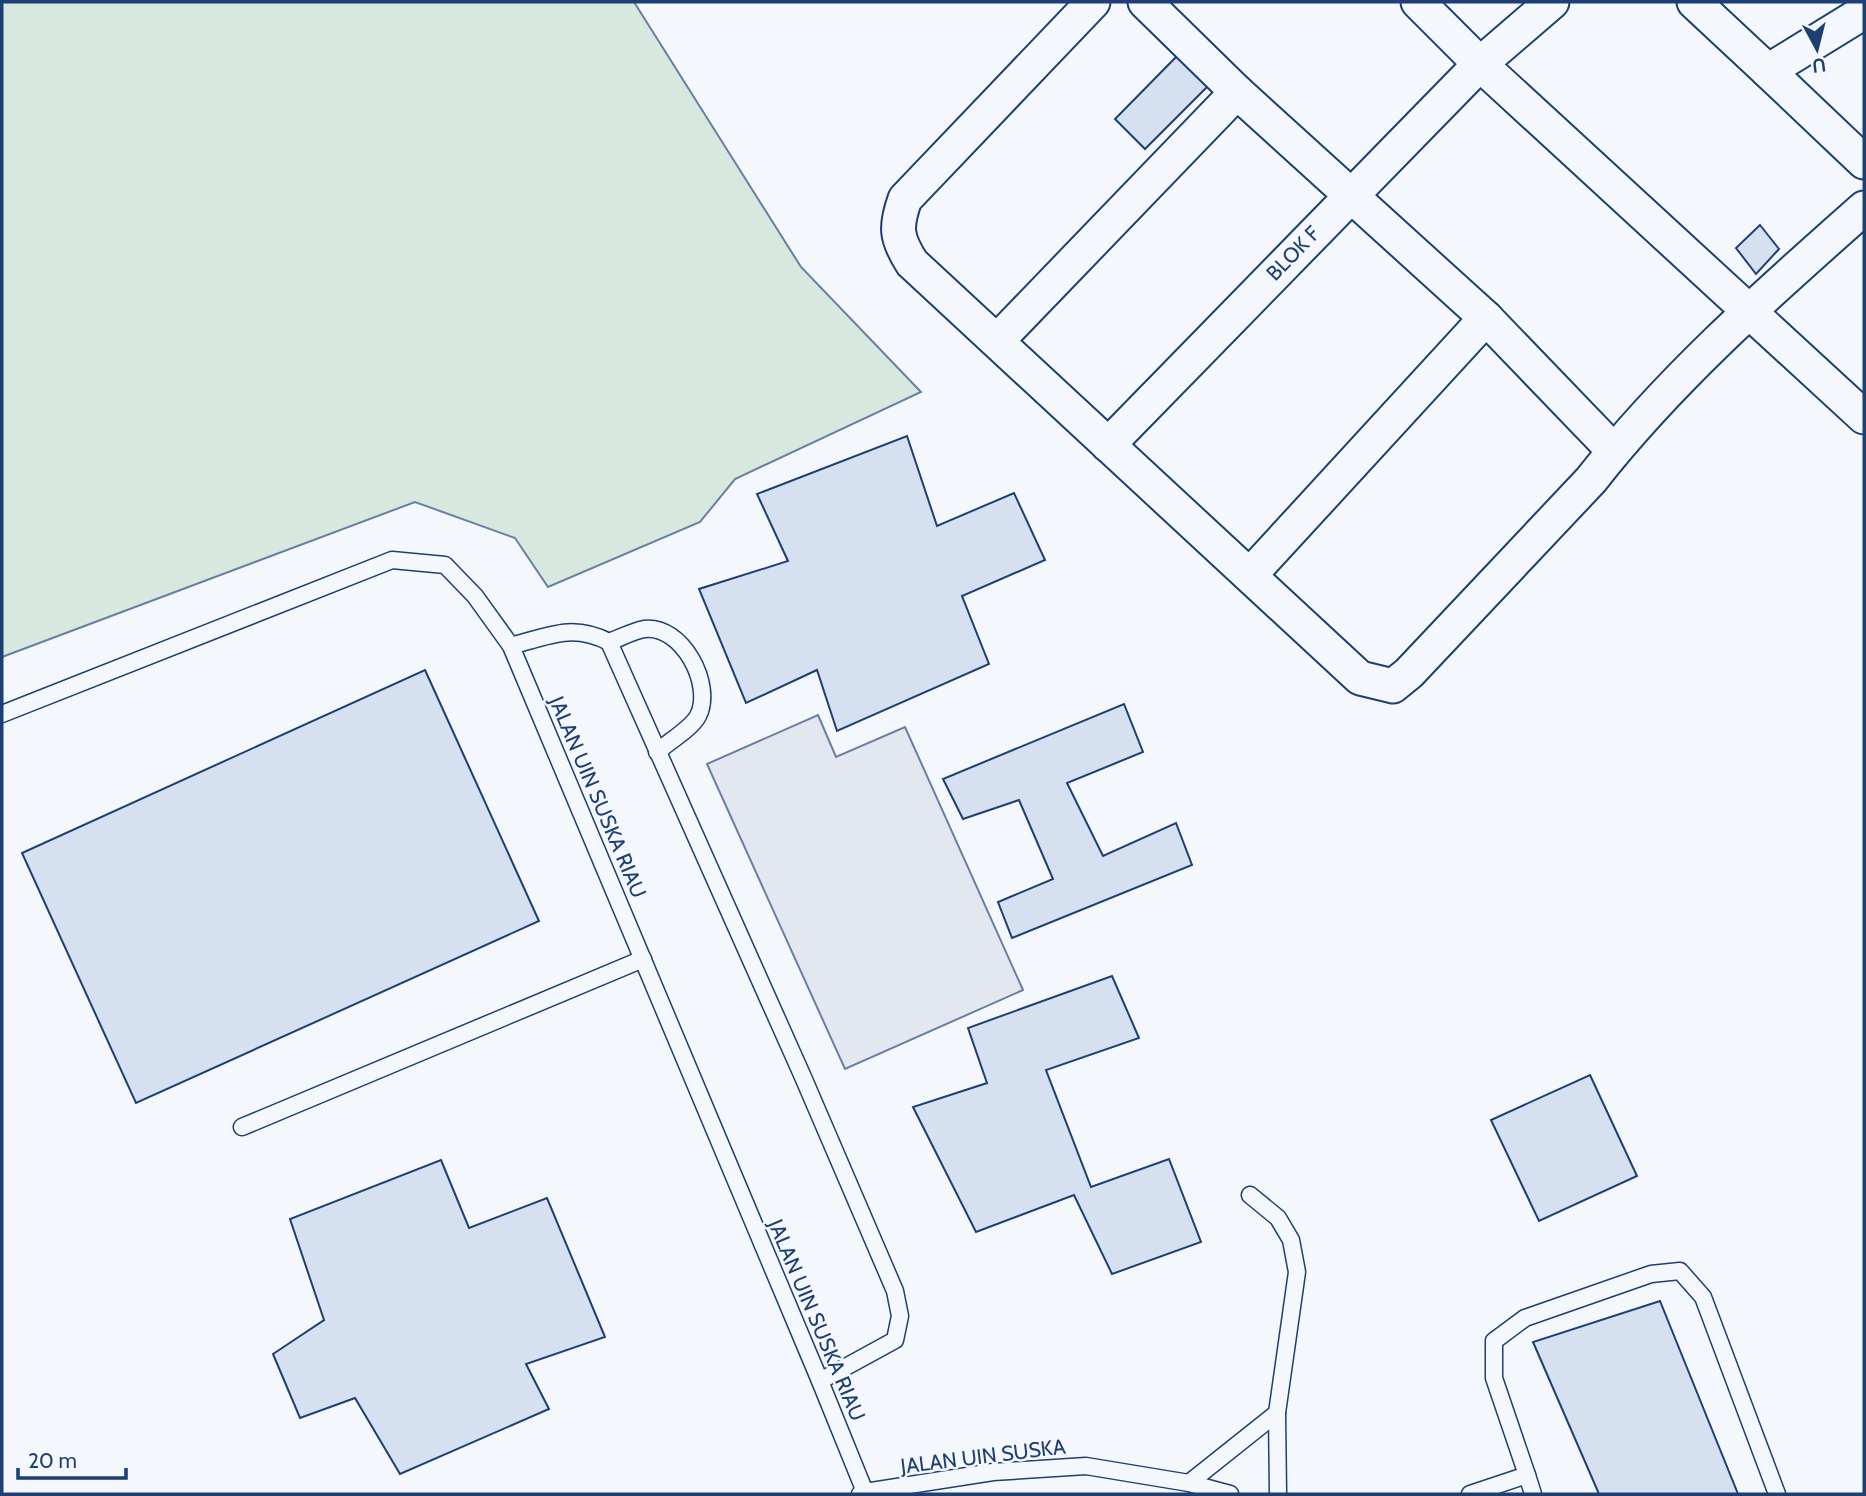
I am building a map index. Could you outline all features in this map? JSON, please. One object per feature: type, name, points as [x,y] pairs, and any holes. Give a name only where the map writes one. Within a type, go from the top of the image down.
[{"type":"street","points":[[1093,2],[905,199],[897,222],[901,245],[912,263],[1360,678],[1393,686],[1409,673],[1591,480],[1614,451],[1749,310],[1864,208]]},
{"type":"street","points":[[1145,2],[1237,92],[1486,318],[1614,451]]},
{"type":"street","points":[[1418,2],[1480,64],[1864,417]]},
{"type":"street","name":"BLOK F","points":[[1108,444],[1480,64],[1552,2]]},
{"type":"street","points":[[1694,2],[1864,162]]},
{"type":"street","points":[[1768,71],[1864,12]]},
{"type":"street","points":[[996,341],[1237,92]]},
{"type":"street","points":[[1250,575],[1486,318]]},
{"type":"lane","name":"JALAN UIN SUSKA RIAU","points":[[2,714],[392,560],[445,565],[475,596],[512,646],[820,1381],[862,1493]]},
{"type":"lane","points":[[609,642],[646,629],[674,637],[690,659],[703,690],[697,717],[657,752]]},
{"type":"lane","points":[[512,646],[565,631],[590,632],[609,642],[803,1077],[895,1291],[900,1315],[895,1340],[820,1381]]},
{"type":"lane","points":[[242,1127],[643,959]]},
{"type":"lane","points":[[1251,1195],[1278,1218],[1291,1240],[1297,1272],[1277,1413],[1278,1494]]},
{"type":"lane","points":[[1533,1494],[1493,1377],[1494,1341],[1525,1318],[1651,1274],[1680,1272],[1703,1297],[1777,1494]]},
{"type":"lane","points":[[1189,1483],[1277,1413]]},
{"type":"lane","name":"JALAN UIN SUSKA","points":[[862,1493],[993,1472],[1086,1466],[1189,1483],[1230,1494]]},
{"type":"lane","points":[[1470,1494],[1527,1475]]},
{"type":"shaded area","points":[[2,2],[634,2],[801,267],[921,392],[735,479],[700,522],[548,587],[515,538],[415,502],[2,657]]},
{"type":"shaded area","points":[[818,715],[836,757],[905,727],[1023,990],[845,1069],[707,764]]},
{"type":"building","points":[[1181,52],[1212,82],[1145,149],[1115,119]]},
{"type":"building","points":[[1760,225],[1779,249],[1756,274],[1736,248]]},
{"type":"building","points":[[907,436],[937,526],[1014,493],[1045,560],[962,596],[989,664],[837,731],[817,670],[746,703],[699,589],[788,561],[757,494]]},
{"type":"building","points":[[425,670],[539,921],[136,1103],[22,853]]},
{"type":"building","points":[[1124,704],[1143,752],[1067,783],[1103,856],[1176,823],[1192,865],[1012,938],[998,902],[1053,879],[1019,800],[963,819],[943,779]]},
{"type":"building","points":[[1112,976],[1139,1038],[1046,1070],[1091,1187],[1169,1159],[1201,1242],[1112,1274],[1074,1195],[976,1232],[913,1107],[987,1083],[968,1028]]},
{"type":"building","points":[[1590,1075],[1637,1176],[1539,1221],[1491,1120]]},
{"type":"building","points":[[441,1160],[469,1228],[547,1198],[605,1337],[526,1364],[549,1409],[400,1474],[355,1398],[300,1418],[273,1354],[324,1320],[290,1219]]},
{"type":"building","points":[[1660,1301],[1738,1494],[1599,1494],[1533,1342]]}]
